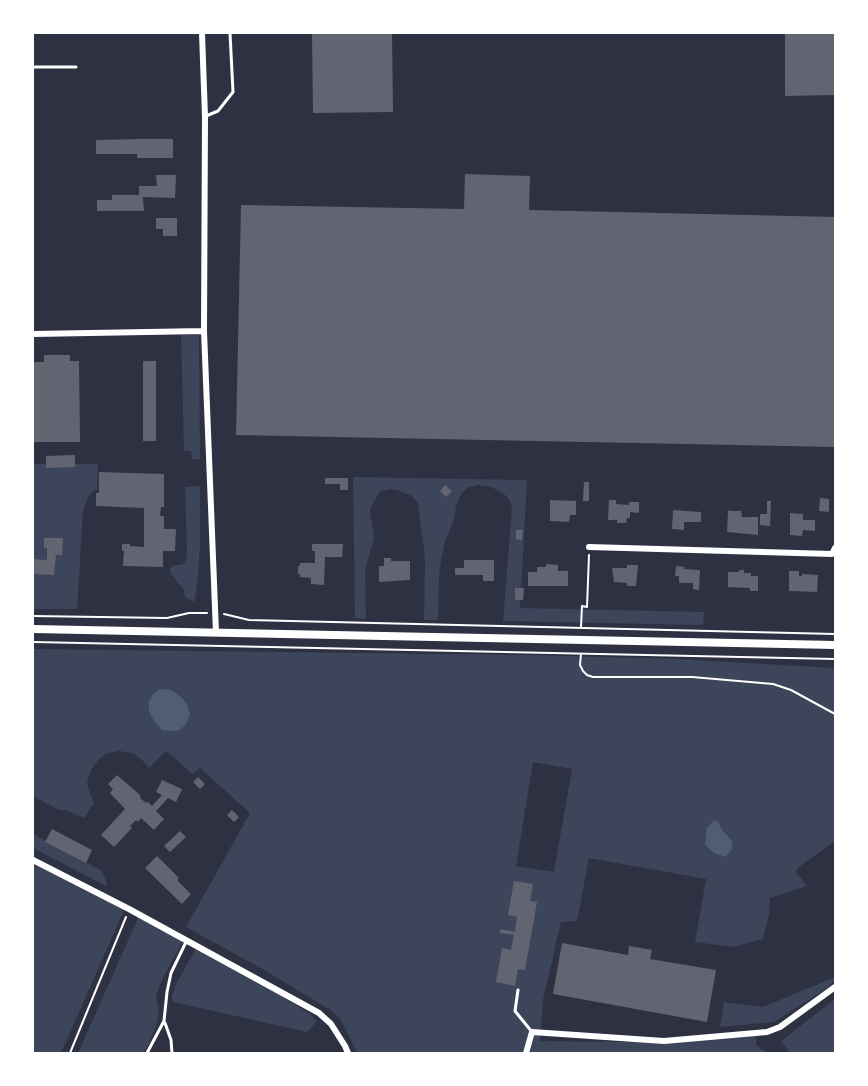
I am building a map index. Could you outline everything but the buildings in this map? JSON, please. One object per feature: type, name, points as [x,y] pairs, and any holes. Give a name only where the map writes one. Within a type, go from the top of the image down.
[{"type":"street","points":[[202,33],[205,117],[204,331],[216,633]]},
{"type":"street","points":[[33,334],[204,331]]},
{"type":"street","points":[[589,547],[832,554],[835,548]]},
{"type":"street","points":[[33,629],[835,645]]},
{"type":"street","points":[[33,860],[129,909],[319,1013],[331,1024],[348,1053]]},
{"type":"street","points":[[526,1053],[532,1032],[664,1041],[767,1032],[780,1027],[835,987]]},
{"type":"lane","points":[[205,117],[218,111],[233,92],[230,33]]},
{"type":"lane","points":[[33,67],[76,67]]},
{"type":"lane","points":[[147,1053],[164,1021],[166,992],[171,973],[187,941]]},
{"type":"lane","points":[[518,990],[515,1011],[532,1032]]},
{"type":"lane","points":[[164,1021],[171,1040],[172,1053]]},
{"type":"path","points":[[581,627],[582,606],[587,607],[589,547]]},
{"type":"path","points":[[33,616],[167,618],[189,613],[214,613],[249,620],[835,633]]},
{"type":"path","points":[[33,642],[835,659]]},
{"type":"path","points":[[581,653],[580,664],[587,675],[593,677],[692,677],[773,684],[791,690],[835,714]]},
{"type":"path","points":[[70,1053],[129,909]]},
{"type":"shaded area","points":[[181,335],[199,335],[200,459],[192,459],[191,451],[184,451]]},
{"type":"shaded area","points":[[33,464],[98,464],[97,489],[87,500],[83,512],[77,609],[33,609]]},
{"type":"shaded area","points":[[353,477],[527,480],[520,608],[704,612],[703,625],[503,621],[512,507],[509,499],[503,493],[491,487],[478,485],[467,488],[460,496],[454,520],[444,544],[439,573],[438,620],[424,620],[425,558],[418,503],[412,496],[400,491],[389,489],[380,492],[370,510],[374,538],[365,570],[366,619],[355,618]]},
{"type":"shaded area","points":[[200,486],[200,546],[194,602],[185,597],[184,590],[170,570],[172,566],[186,562],[185,487]]},
{"type":"shaded area","points":[[33,649],[527,655],[676,659],[835,668],[835,841],[799,867],[796,872],[807,886],[770,898],[769,915],[763,939],[733,947],[695,942],[706,879],[589,858],[577,921],[561,922],[543,1000],[540,1041],[669,1041],[756,1034],[756,1045],[767,1053],[357,1053],[341,1020],[332,1011],[186,927],[250,813],[200,768],[192,774],[166,751],[149,768],[132,753],[119,751],[108,753],[98,760],[91,770],[87,782],[94,803],[84,818],[66,810],[59,810],[33,796]],"holes":[[[533,762],[572,769],[554,872],[516,866]]]},
{"type":"shaded area","points":[[161,689],[171,690],[187,704],[190,715],[180,730],[162,730],[149,711],[149,702],[153,694]]},
{"type":"shaded area","points":[[714,820],[732,841],[732,849],[726,857],[714,853],[705,845],[707,828]]},
{"type":"shaded area","points":[[33,833],[102,871],[107,882],[106,886],[33,848]]},
{"type":"shaded area","points":[[33,863],[125,908],[61,1053],[33,1053]]},
{"type":"shaded area","points":[[139,916],[183,941],[156,995],[159,1010],[149,1044],[143,1053],[78,1053]]},
{"type":"shaded area","points":[[196,948],[280,995],[317,1021],[307,1032],[173,1002],[172,996],[176,984]]},
{"type":"shaded area","points":[[835,977],[835,981],[827,988],[774,1022],[720,1027],[724,1002],[763,1007]]},
{"type":"shaded area","points":[[835,999],[835,1053],[790,1053],[781,1041]]}]
